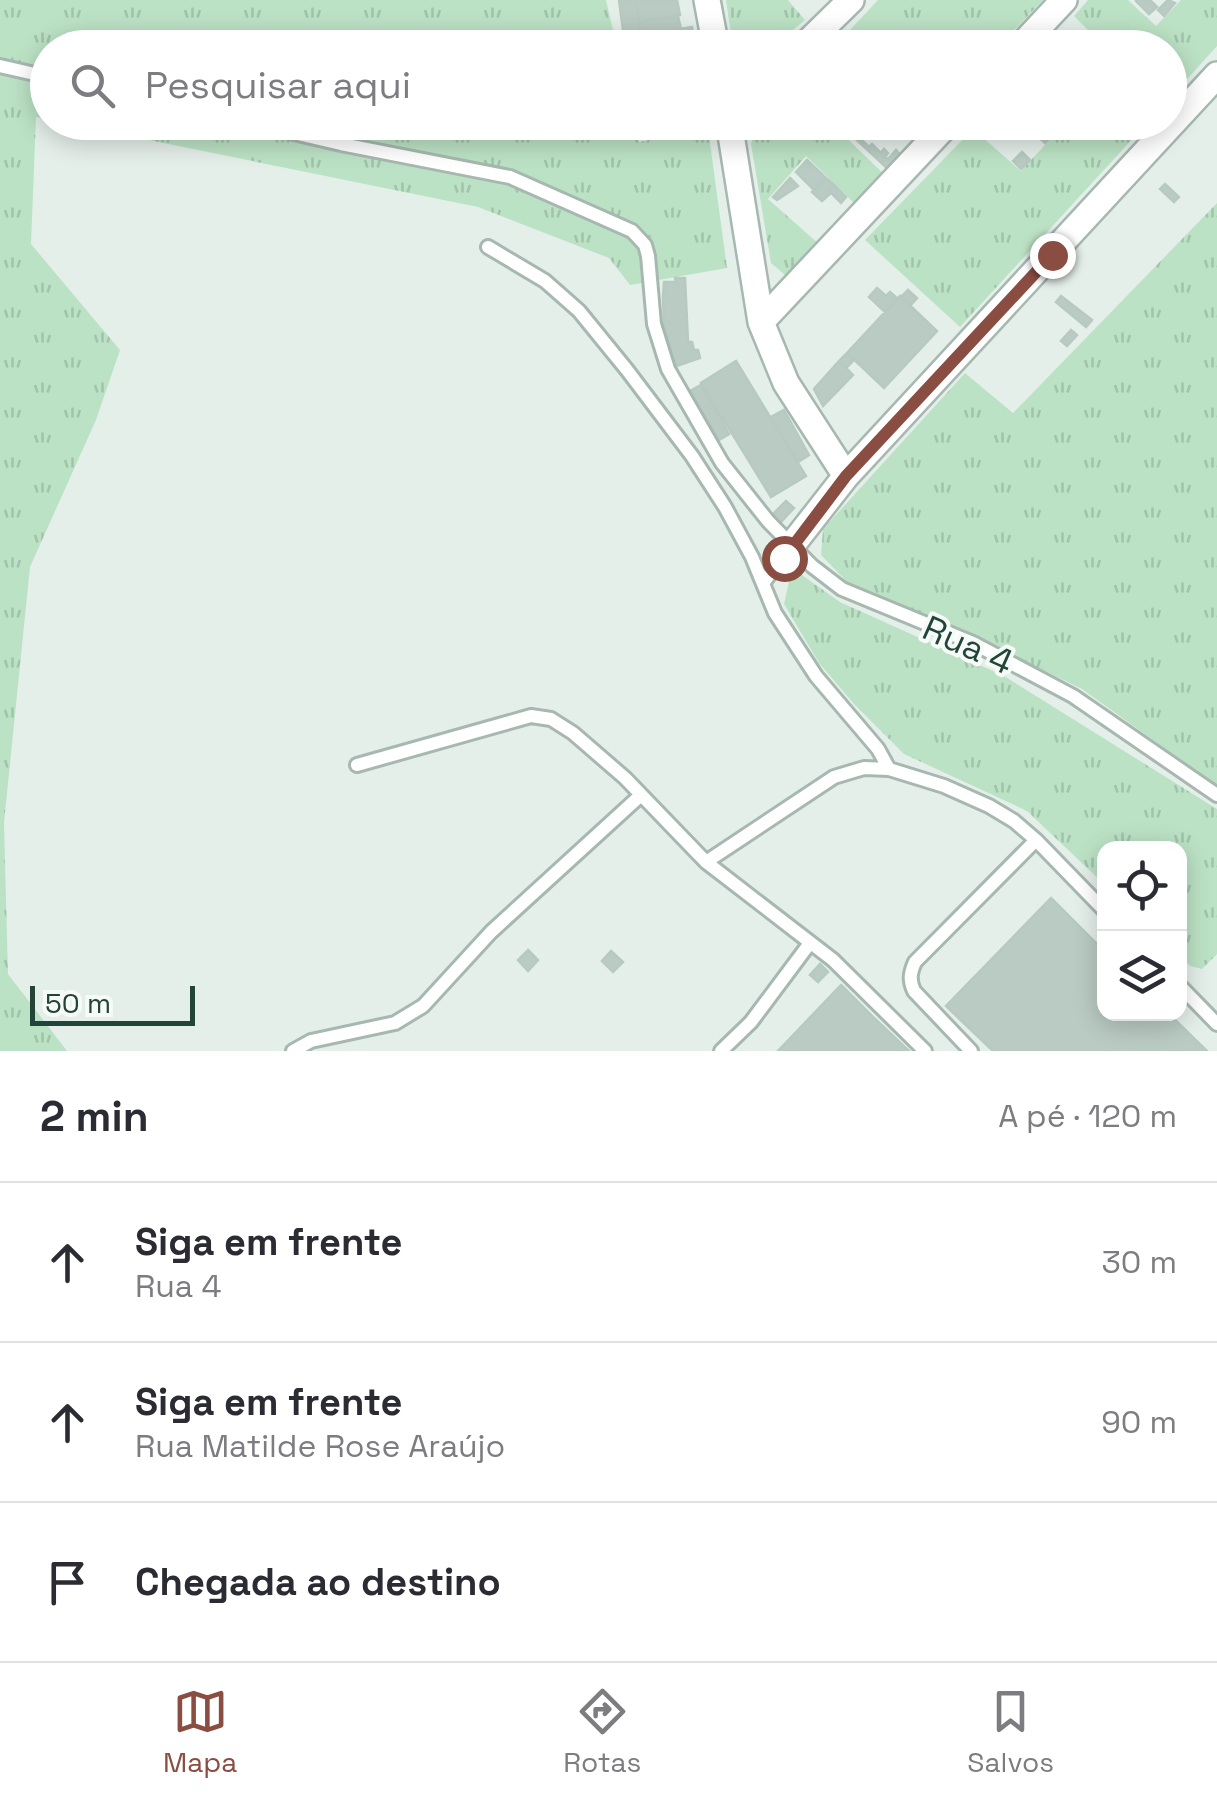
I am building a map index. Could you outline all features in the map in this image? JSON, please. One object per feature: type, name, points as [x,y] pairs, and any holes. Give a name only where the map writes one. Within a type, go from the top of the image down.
[{"type":"street","points":[[708,0],[713,30]]},
{"type":"street","points":[[820,30],[851,0]]},
{"type":"street","points":[[1036,30],[1064,0]]},
{"type":"street","points":[[1187,107],[1217,75]]},
{"type":"street","points":[[732,140],[760,322],[786,383],[846,476]]},
{"type":"street","points":[[760,322],[931,140]]},
{"type":"street","points":[[792,545],[846,476],[1157,140]]},
{"type":"lane","points":[[0,66],[30,73]]},
{"type":"lane","name":"Rua 4","points":[[325,140],[510,176],[632,231],[648,256],[654,324],[668,368],[722,464],[768,521],[812,566],[842,589],[973,643],[1073,696],[1217,795]]},
{"type":"lane","points":[[488,247],[545,281],[580,311],[692,456],[726,507],[775,613],[816,676],[878,748],[890,769]]},
{"type":"lane","points":[[762,583],[792,545]]},
{"type":"lane","points":[[357,765],[531,716],[550,719],[573,733],[641,795],[706,862],[866,990],[925,1051]]},
{"type":"lane","points":[[706,862],[834,777],[864,768],[890,769],[944,786],[1014,821],[1097,903]]},
{"type":"lane","points":[[293,1051],[311,1041],[396,1023],[423,1006],[491,932],[641,795]]},
{"type":"lane","points":[[971,1051],[914,991],[911,971],[1036,840]]},
{"type":"lane","points":[[721,1051],[751,1022],[810,943]]},
{"type":"lane","points":[[1187,993],[1217,1024]]},
{"type":"green space","points":[[0,0],[606,0],[613,30],[30,30],[30,140],[35,140],[31,244],[120,350],[96,420],[30,567],[4,823],[8,974],[67,1051],[0,1051]]},
{"type":"green space","points":[[726,0],[788,0],[805,20],[793,30],[730,30]]},
{"type":"green space","points":[[878,0],[1043,0],[1014,30],[850,30]]},
{"type":"green space","points":[[1088,0],[1128,0],[1156,26],[1181,0],[1217,0],[1217,46],[1187,79],[1187,30],[1088,30],[1074,16]]},
{"type":"green space","points":[[149,140],[710,140],[727,268],[630,285],[609,258],[478,207]]},
{"type":"green space","points":[[752,140],[849,140],[887,177],[857,206],[806,156],[768,199],[820,245],[785,275],[771,263]]},
{"type":"green space","points":[[962,140],[986,140],[1021,171],[1049,140],[1131,140],[960,327],[865,240]]},
{"type":"green space","points":[[1217,203],[1217,786],[1082,689],[973,636],[854,589],[821,555],[823,529],[965,373],[1013,413]]},
{"type":"green space","points":[[792,568],[840,602],[1004,676],[1217,809],[1217,954],[1202,969],[1187,963],[1187,841],[1097,841],[1097,877],[1027,811],[904,754],[819,663],[784,604]]},
{"type":"building","points":[[619,0],[636,0],[640,30],[623,30]]},
{"type":"building","points":[[636,0],[677,0],[680,15],[639,22]]},
{"type":"building","points":[[1137,0],[1150,0],[1157,7],[1149,14]]},
{"type":"building","points":[[1168,0],[1175,3],[1164,16],[1158,10]]},
{"type":"building","points":[[678,16],[681,29],[640,30],[639,22]]},
{"type":"building","points":[[857,140],[869,147],[872,144],[881,153],[884,149],[888,159],[896,150],[902,157],[890,171]]},
{"type":"building","points":[[1022,152],[1030,160],[1021,169],[1013,161]]},
{"type":"building","points":[[807,160],[826,178],[814,190],[796,172]]},
{"type":"building","points":[[790,178],[798,186],[777,200],[773,197]]},
{"type":"building","points":[[826,178],[834,185],[822,201],[812,192]]},
{"type":"building","points":[[1165,184],[1179,197],[1174,202],[1160,189]]},
{"type":"building","points":[[834,185],[846,197],[841,203],[829,191]]},
{"type":"building","points":[[675,278],[685,278],[688,342],[698,350],[700,358],[677,366],[664,326],[663,297],[664,282],[676,282]]},
{"type":"building","points":[[877,288],[898,299],[885,312],[869,297]]},
{"type":"building","points":[[908,290],[917,298],[910,306],[901,297]]},
{"type":"building","points":[[900,296],[937,331],[884,388],[847,353]]},
{"type":"building","points":[[1061,296],[1092,320],[1086,327],[1056,302]]},
{"type":"building","points":[[1071,330],[1077,335],[1067,346],[1061,341]]},
{"type":"building","points":[[847,353],[854,360],[846,368],[839,361]]},
{"type":"building","points":[[736,361],[806,476],[771,497],[701,383]]},
{"type":"building","points":[[839,361],[853,375],[823,406],[814,389]]},
{"type":"building","points":[[701,385],[729,434],[719,440],[690,391]]},
{"type":"building","points":[[784,410],[809,455],[798,462],[771,417]]},
{"type":"building","points":[[786,501],[794,508],[780,523],[773,514]]},
{"type":"building","points":[[1051,898],[1097,944],[1097,1021],[1176,1021],[1207,1051],[993,1051],[946,1006]]},
{"type":"building","points":[[528,950],[538,960],[528,971],[518,960]]},
{"type":"building","points":[[611,951],[623,962],[613,972],[602,961]]},
{"type":"building","points":[[820,964],[828,972],[818,982],[810,975]]},
{"type":"building","points":[[841,985],[873,1017],[909,1051],[778,1051]]},
{"type":"route","points":[[784,558],[846,476],[1052,255]]}]
